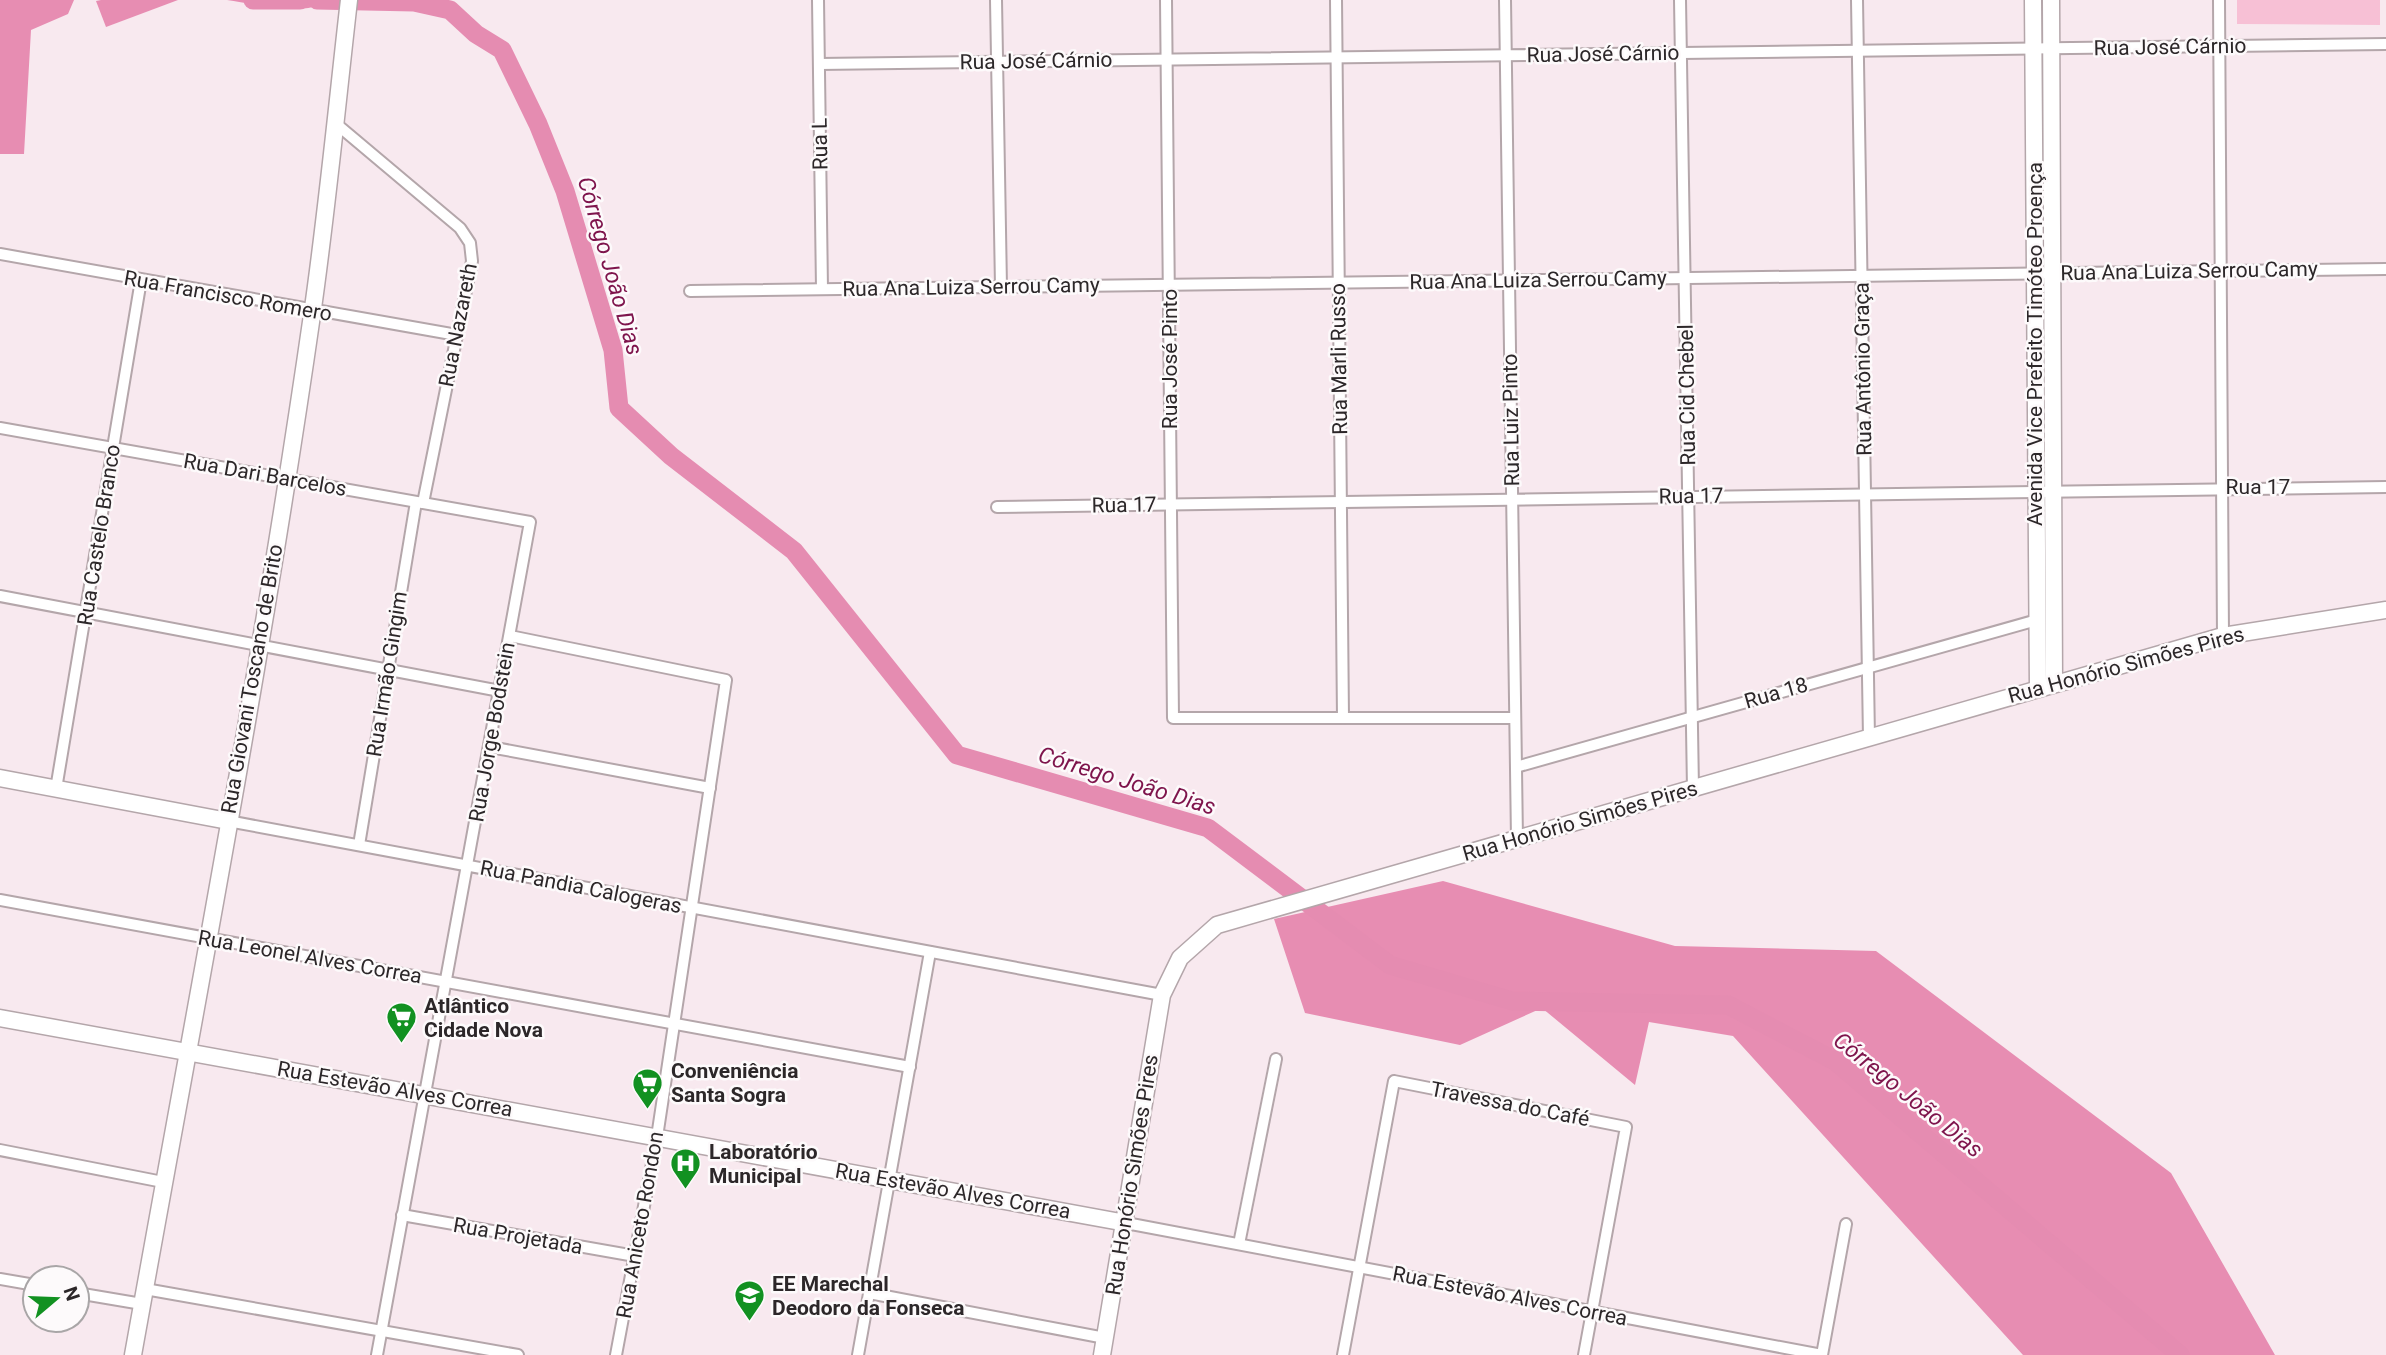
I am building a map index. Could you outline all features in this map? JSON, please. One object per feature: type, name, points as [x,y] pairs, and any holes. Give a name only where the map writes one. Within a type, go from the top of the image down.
[{"type":"main road","name":"Rua Giovani Toscano de Brito","points":[[133,1355],[209,938],[287,479],[313,312],[349,0]]},
{"type":"main road","name":"Avenida Vice Prefeito Timóteo Proença","points":[[2033,0],[2038,688]]},
{"type":"main road","name":"Avenida Vice Prefeito Timóteo Proença","points":[[2051,0],[2054,684]]},
{"type":"main road","name":"Rua Honório Simões Pires","points":[[1102,1355],[1162,995],[1181,958],[1217,925],[2223,636],[2386,610]]},
{"type":"main road","name":"Rua Pandia Calogeras","points":[[0,778],[228,821]]},
{"type":"main road","name":"Rua Estevão Alves Correa","points":[[0,1018],[1126,1223]]},
{"type":"street","name":"Rua L","points":[[818,0],[822,289]]},
{"type":"street","points":[[996,0],[1001,287]]},
{"type":"street","name":"Rua José Pinto","points":[[1166,0],[1173,718],[1343,718]]},
{"type":"street","name":"Rua Marli Russo","points":[[1336,0],[1343,718]]},
{"type":"street","name":"Rua Luiz Pinto","points":[[1505,0],[1517,839]]},
{"type":"street","name":"Rua Cid Chebel","points":[[1680,0],[1694,716],[1693,789]]},
{"type":"street","name":"Rua Antônio Graça","points":[[1857,0],[1869,738]]},
{"type":"street","points":[[2219,0],[2223,636]]},
{"type":"street","name":"Rua José Cárnio","points":[[819,64],[2386,44]]},
{"type":"street","name":"Rua Nazareth","points":[[334,122],[460,228],[470,243],[472,261],[419,503]]},
{"type":"street","name":"Rua Francisco Romero","points":[[0,254],[313,312],[457,335]]},
{"type":"street","name":"Rua Ana Luiza Serrou Camy","points":[[690,290],[2386,269]]},
{"type":"street","name":"Rua Castelo Branco","points":[[56,789],[141,280]]},
{"type":"street","name":"Rua Dari Barcelos","points":[[0,428],[530,522]]},
{"type":"street","name":"Rua 17","points":[[997,508],[2386,487]]},
{"type":"street","name":"Rua Irmão Gingim","points":[[359,845],[419,503]]},
{"type":"street","name":"Rua Jorge Bodstein","points":[[377,1355],[530,522]]},
{"type":"street","points":[[0,596],[500,691]]},
{"type":"street","name":"Rua 18","points":[[1516,766],[2037,620]]},
{"type":"street","name":"Rua Aniceto Rondon","points":[[510,636],[726,680],[657,1137],[616,1355]]},
{"type":"street","points":[[1343,718],[1515,718]]},
{"type":"street","points":[[489,747],[710,788]]},
{"type":"street","name":"Rua Pandia Calogeras","points":[[228,821],[1162,995]]},
{"type":"street","name":"Rua Leonel Alves Correa","points":[[0,900],[909,1067]]},
{"type":"street","points":[[858,1355],[930,952]]},
{"type":"street","points":[[1239,1244],[1276,1059]]},
{"type":"street","name":"Travessa do Café","points":[[1360,1267],[1394,1081],[1626,1128],[1592,1311]]},
{"type":"street","points":[[0,1150],[163,1182]]},
{"type":"street","name":"Rua Projetada","points":[[402,1215],[635,1256]]},
{"type":"street","name":"Rua Estevão Alves Correa","points":[[1126,1223],[1822,1355]]},
{"type":"street","points":[[1822,1355],[1846,1224]]},
{"type":"street","points":[[1343,1355],[1360,1267]]},
{"type":"street","points":[[0,1279],[21,1283]]},
{"type":"street","points":[[869,1293],[1105,1338]]},
{"type":"street","points":[[91,1294],[143,1297],[381,1331],[518,1355]]},
{"type":"street","points":[[1584,1355],[1592,1311]]},
{"type":"shaded area","points":[[0,0],[74,0],[68,14],[31,30],[24,154],[0,154]]},
{"type":"shaded area","points":[[178,0],[106,27],[96,1]]},
{"type":"shaded area","points":[[227,0],[330,0],[307,8],[293,9]]},
{"type":"shaded area","points":[[2237,0],[2380,0],[2380,25],[2237,24]]},
{"type":"shaded area","points":[[1443,881],[1675,946],[1876,951],[2171,1173],[2275,1355],[2023,1355],[1733,1036],[1649,1022],[1635,1085],[1542,1008],[1460,1045],[1305,1013],[1274,919]]},
{"type":"waterway","name":"Córrego João Dias","points":[[253,0],[300,0]]},
{"type":"waterway","name":"Córrego João Dias","points":[[317,0],[414,2],[450,10],[476,34],[502,50],[538,124],[565,191],[613,350],[619,408],[671,456],[794,551],[957,755],[1208,828],[1390,965],[1512,1001],[1728,1005],[1835,1061],[2180,1355]]},
{"type":"place","name":"Atlântico Cidade Nova","points":[[401,1045]]},
{"type":"place","name":"Conveniência Santa Sogra","points":[[648,1110]]},
{"type":"place","name":"Laboratório Municipal","points":[[686,1191]]},
{"type":"place","name":"EE Marechal Deodoro da Fonseca","points":[[749,1323]]}]
